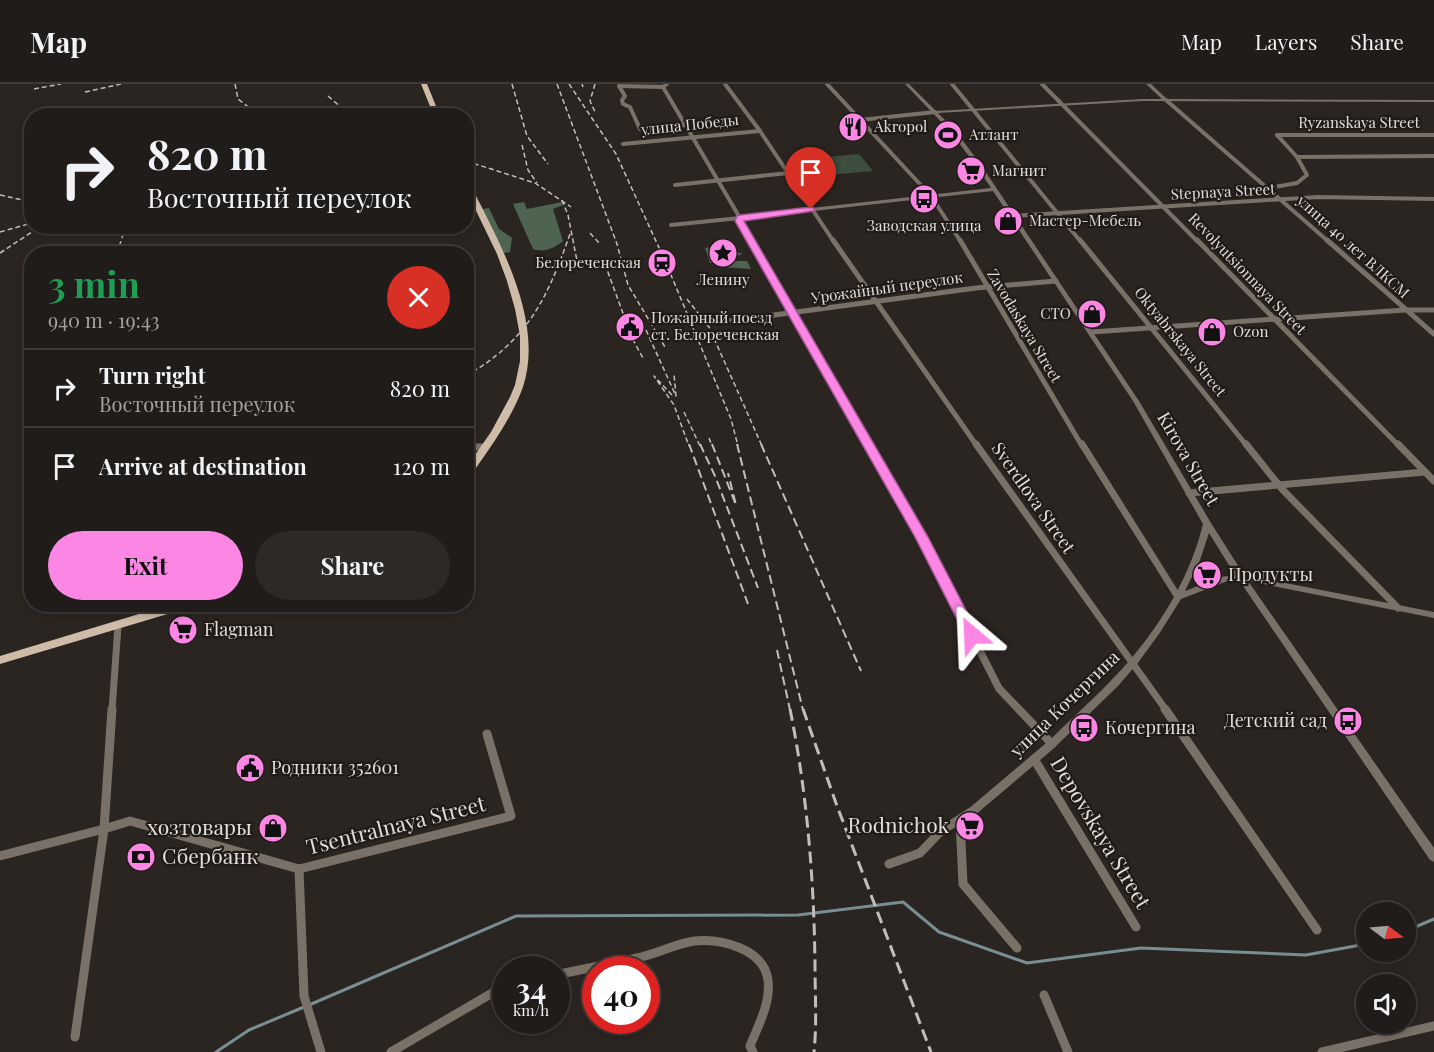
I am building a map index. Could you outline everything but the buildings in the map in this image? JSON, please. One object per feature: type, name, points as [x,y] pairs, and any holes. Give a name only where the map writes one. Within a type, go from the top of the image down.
[{"type":"main road","points":[[424,84],[434,108]]},
{"type":"main road","points":[[474,199],[510,278],[522,318],[525,345],[520,385],[509,408],[474,464]]},
{"type":"main road","points":[[0,660],[162,612]]},
{"type":"street","name":"Sverdlova Street","points":[[725,84],[1034,526],[1133,662],[1317,930]]},
{"type":"street","name":"Zavodaskaya Street","points":[[827,84],[931,196],[1063,415],[1178,597]]},
{"type":"street","name":"Kirova Street","points":[[907,84],[935,112],[977,162],[1092,332],[1136,401],[1207,524],[1241,576],[1434,856]]},
{"type":"street","name":"Oktyabrskaya Street","points":[[952,84],[1279,485],[1398,608]]},
{"type":"street","name":"Revolyutsionnaya Street","points":[[1042,84],[1434,481]]},
{"type":"street","name":"улица 40 лет ВЛКСМ","points":[[1148,84],[1434,334]]},
{"type":"street","points":[[665,85],[619,86],[625,96],[622,100],[623,104],[630,107],[640,129],[685,125]]},
{"type":"street","name":"Depovskaya Street","points":[[665,85],[685,125],[922,537],[999,688],[1052,744]]},
{"type":"street","points":[[860,120],[935,112],[1166,100],[1434,101]]},
{"type":"street","name":"улица Победы","points":[[623,144],[760,131]]},
{"type":"street","name":"Ryzanskaya Street","points":[[1297,157],[1277,135],[1434,135]]},
{"type":"street","points":[[1269,188],[1297,183],[1304,179],[1307,175],[1297,157],[1434,156]]},
{"type":"street","points":[[675,185],[789,173]]},
{"type":"street","points":[[671,225],[995,189]]},
{"type":"street","name":"Stepnaya Street","points":[[1013,216],[1284,201],[1318,197],[1434,199]]},
{"type":"street","name":"Урожайный переулок","points":[[722,322],[987,287],[1056,281]]},
{"type":"street","points":[[1092,332],[1405,310],[1434,310]]},
{"type":"street","points":[[474,447],[485,447]]},
{"type":"street","points":[[1189,493],[1425,472]]},
{"type":"street","name":"улица Кочергина","points":[[889,864],[920,853],[941,831],[960,820],[1034,759],[1052,744],[1133,662],[1178,597],[1197,558],[1207,524]]},
{"type":"street","points":[[1178,597],[1224,579],[1241,576],[1434,615]]},
{"type":"street","points":[[75,1038],[104,828],[118,626]]},
{"type":"street","name":"Tsentralnaya Street","points":[[0,856],[130,821],[299,869],[511,816],[487,734]]},
{"type":"street","name":"Depovskaya Street","points":[[1034,759],[1136,927]]},
{"type":"street","points":[[960,820],[963,884],[1017,948]]},
{"type":"street","points":[[299,869],[303,996],[321,1052]]},
{"type":"street","points":[[570,972],[658,953],[694,941],[716,942],[737,947],[749,953],[766,968],[769,981],[767,999],[750,1046],[753,1052]]},
{"type":"street","points":[[391,1052],[492,993]]},
{"type":"street","points":[[1044,995],[1068,1052]]},
{"type":"street","points":[[1322,1052],[1434,1026]]},
{"type":"green space","points":[[859,154],[873,171],[806,177],[794,160]]},
{"type":"green space","points":[[524,202],[527,209],[562,202],[563,205],[553,209],[563,241],[549,249],[533,249],[513,204]]},
{"type":"green space","points":[[489,208],[499,229],[512,238],[510,252],[504,253],[483,209]]},
{"type":"green space","points":[[733,246],[732,252],[742,253],[731,257],[731,261],[747,261],[751,269],[722,267],[719,263],[710,263],[705,248]]},
{"type":"waterway","points":[[309,1005],[516,916],[798,915],[903,902],[939,932],[1027,963],[1141,948],[1306,955],[1356,946]]},
{"type":"waterway","points":[[1416,927],[1434,919]]},
{"type":"waterway","points":[[216,1052],[249,1030],[304,1007]]},
{"type":"railway","points":[[34,89],[61,84]]},
{"type":"railway","points":[[85,92],[121,84]]},
{"type":"railway","points":[[235,84],[238,99],[250,108]]},
{"type":"railway","points":[[512,84],[527,136],[548,164]]},
{"type":"railway","points":[[557,84],[617,244],[628,285],[665,347]]},
{"type":"railway","points":[[569,84],[616,154],[666,263],[731,419],[738,446]]},
{"type":"railway","points":[[595,84],[590,101],[596,114]]},
{"type":"railway","points":[[328,96],[342,108]]},
{"type":"railway","points":[[522,145],[528,170],[537,183]]},
{"type":"railway","points":[[474,164],[535,183],[563,201]]},
{"type":"railway","points":[[0,195],[24,200]]},
{"type":"railway","points":[[563,201],[571,207]]},
{"type":"railway","points":[[563,201],[568,215],[578,266]]},
{"type":"railway","points":[[0,232],[24,225]]},
{"type":"railway","points":[[590,233],[600,244]]},
{"type":"railway","points":[[0,253],[29,234]]},
{"type":"railway","points":[[120,246],[123,234]]},
{"type":"railway","points":[[474,371],[505,348],[533,316],[553,279],[570,234]]},
{"type":"railway","points":[[605,264],[632,338],[644,360]]},
{"type":"railway","points":[[687,299],[709,327],[762,446]]},
{"type":"railway","points":[[646,330],[676,396],[674,374]]},
{"type":"railway","points":[[672,395],[654,376],[674,405],[689,446]]},
{"type":"railway","points":[[684,412],[700,446]]},
{"type":"railway","points":[[709,438],[712,446]]},
{"type":"railway","points":[[689,444],[748,604]]},
{"type":"railway","points":[[700,444],[715,476],[758,588]]},
{"type":"railway","points":[[712,444],[736,505],[728,473]]},
{"type":"railway","points":[[737,444],[803,710]]},
{"type":"railway","points":[[761,444],[861,671]]},
{"type":"railway","points":[[777,650],[790,710]]},
{"type":"railway","points":[[790,709],[801,772],[811,868],[816,1019],[814,1052]]},
{"type":"railway","points":[[803,709],[837,806],[931,1052]]},
{"type":"place","name":"Akropol","points":[[853,127]]},
{"type":"place","name":"Атлант","points":[[948,135]]},
{"type":"place","name":"Магнит","points":[[971,171]]},
{"type":"place","name":"Заводская улица","points":[[924,199]]},
{"type":"place","name":"Мастер-Мебель","points":[[1008,221]]},
{"type":"place","name":"Ленину","points":[[723,253]]},
{"type":"place","name":"Белореченская","points":[[662,263]]},
{"type":"place","name":"СТО","points":[[1092,314]]},
{"type":"place","name":"Пожарный поезд ст. Белореченская","points":[[630,327]]},
{"type":"place","name":"Ozon","points":[[1212,332]]},
{"type":"place","name":"Продукты","points":[[1207,575]]},
{"type":"place","name":"Flagman","points":[[183,630]]},
{"type":"place","name":"Детский сад","points":[[1348,721]]},
{"type":"place","name":"Кочергина","points":[[1084,728]]},
{"type":"place","name":"Родники 352601","points":[[250,768]]},
{"type":"place","name":"Rodnichok","points":[[970,826]]},
{"type":"place","name":"хозтовары","points":[[273,828]]},
{"type":"place","name":"Сбербанк","points":[[141,857]]},
{"type":"route","points":[[811,209],[740,218],[740,221],[922,537],[972,635]]}]
